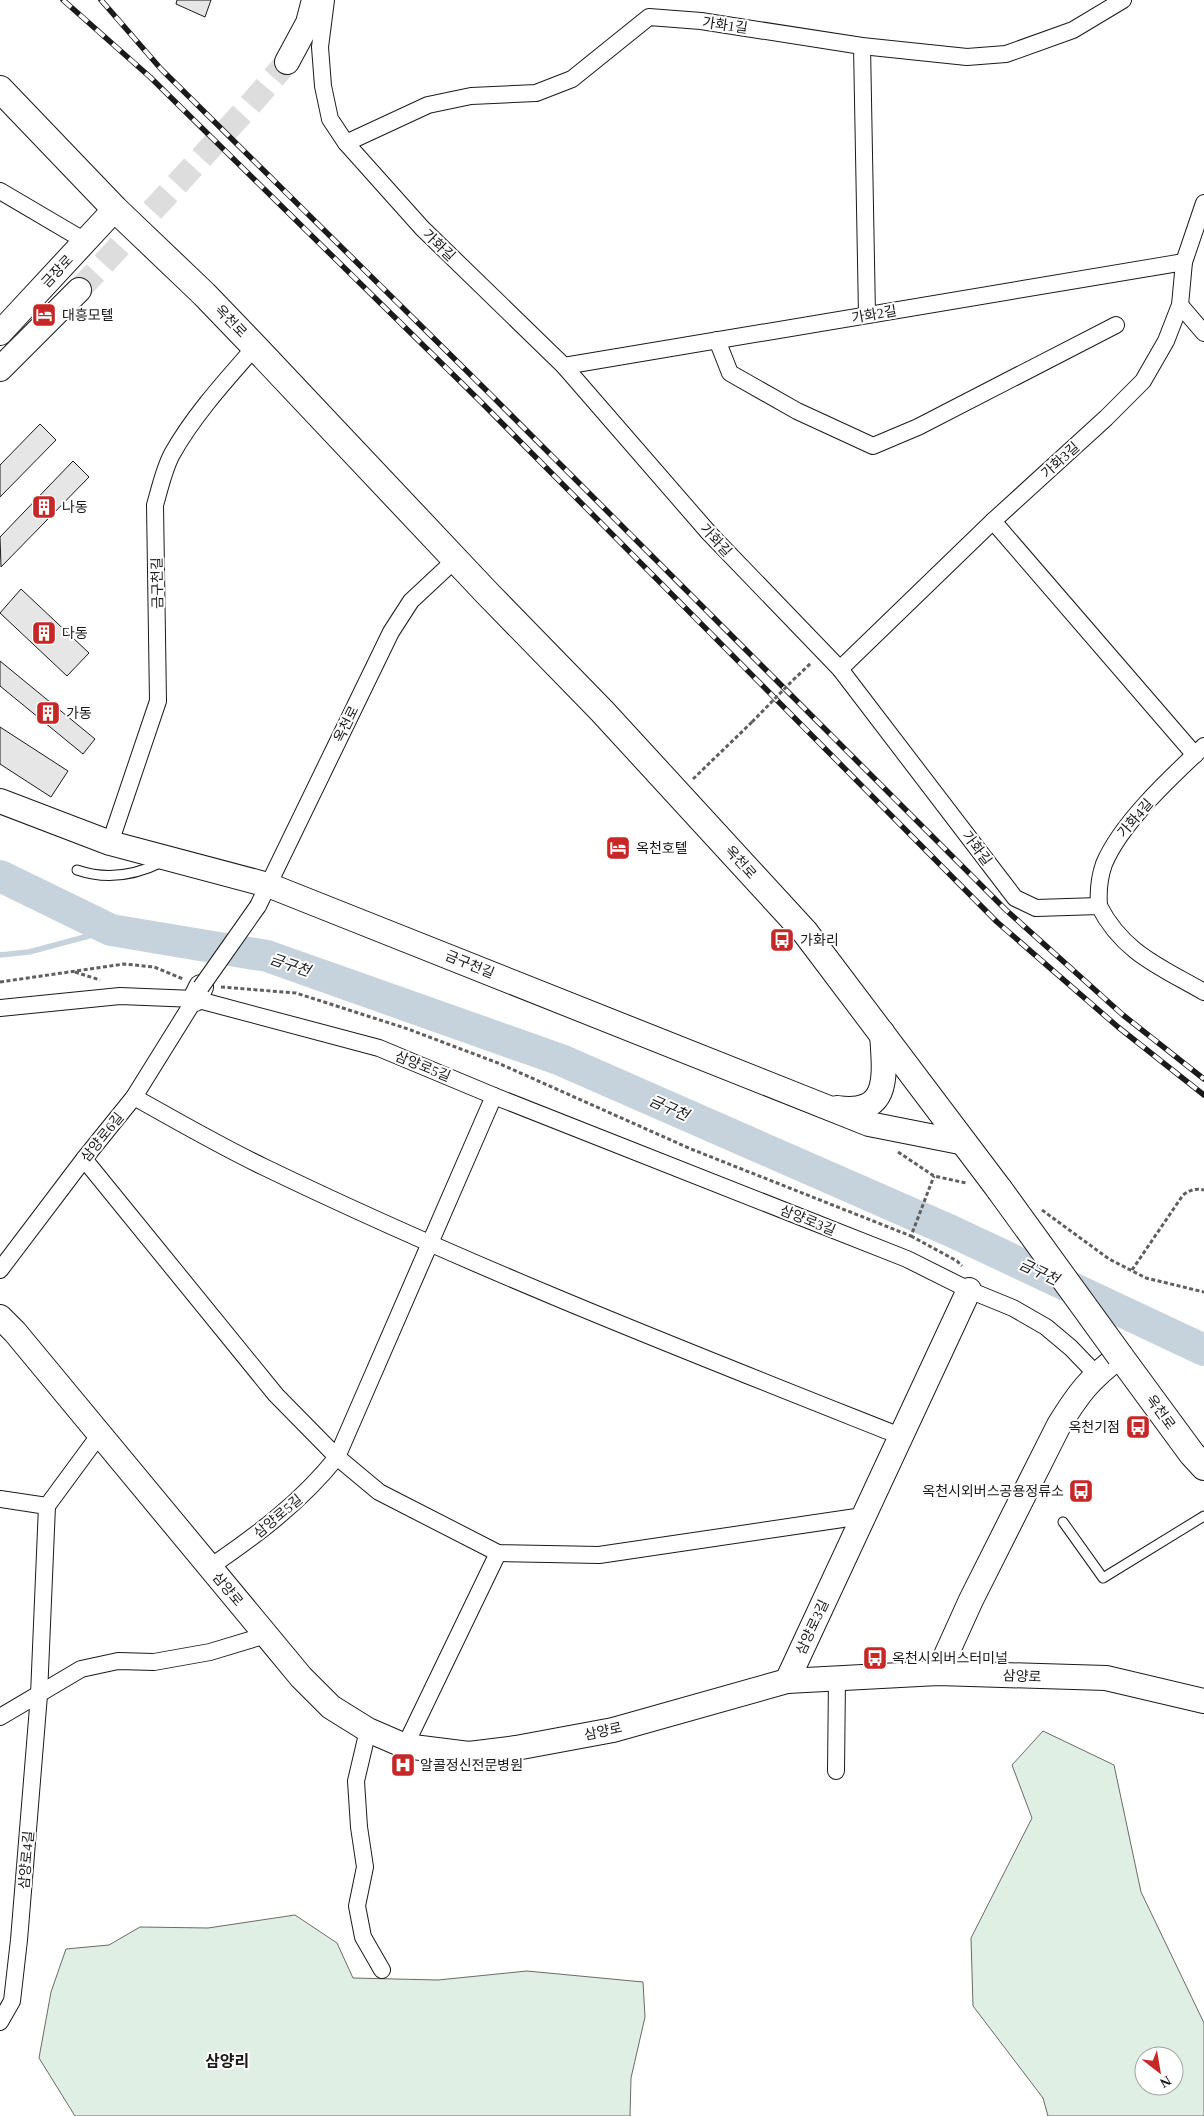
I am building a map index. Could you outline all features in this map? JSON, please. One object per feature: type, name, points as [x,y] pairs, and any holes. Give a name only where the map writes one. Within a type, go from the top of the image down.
[{"type":"main road","name":"옥천로","points":[[0,89],[115,209],[204,294],[255,347],[602,711],[805,932],[965,1143],[1192,1454],[1204,1467]]},
{"type":"street","points":[[287,62],[308,23],[314,0]]},
{"type":"street","name":"가화길","points":[[326,0],[320,47],[323,86],[330,119],[346,143],[422,228],[564,366],[709,533],[840,669],[1016,898],[1036,908],[1099,906]]},
{"type":"street","name":"가화1길","points":[[346,143],[428,105],[471,96],[536,93],[572,79],[649,18],[701,21],[862,46],[967,56],[1006,54],[1073,30],[1123,0]]},
{"type":"street","points":[[862,46],[867,315]]},
{"type":"street","points":[[0,191],[85,241]]},
{"type":"street","name":"가화3길","points":[[840,669],[993,521],[1106,418],[1143,381],[1166,341],[1180,305],[1184,262],[1204,203]]},
{"type":"street","name":"금장로","points":[[0,333],[115,209]]},
{"type":"street","name":"가화2길","points":[[564,366],[1184,262]]},
{"type":"street","points":[[0,369],[79,290]]},
{"type":"street","points":[[1180,305],[1204,333]]},
{"type":"street","points":[[717,340],[730,373],[797,412],[873,446],[918,427],[1116,325]]},
{"type":"street","name":"금구천길","points":[[110,843],[158,700],[155,505],[161,484],[171,455],[187,431],[218,389],[255,347]]},
{"type":"street","points":[[993,521],[1200,750]]},
{"type":"street","name":"옥천로","points":[[198,993],[258,906],[390,632],[411,601],[456,559]]},
{"type":"street","name":"가화4길","points":[[1099,906],[1098,889],[1104,865],[1116,840],[1153,797],[1200,750]]},
{"type":"street","name":"금구천길","points":[[0,801],[110,843],[268,885],[823,1106]]},
{"type":"street","points":[[1099,906],[1108,924],[1141,956],[1204,992]]},
{"type":"street","name":"삼양로5길","points":[[0,1008],[120,996],[198,993],[379,1048],[494,1096],[338,1457],[296,1503],[256,1536],[210,1567]]},
{"type":"street","name":"삼양로6길","points":[[0,1270],[84,1159],[134,1097],[198,993]]},
{"type":"street","points":[[823,1106],[854,1111],[867,1106],[879,1097],[883,1081],[882,1032]]},
{"type":"street","name":"삼양로3길","points":[[494,1096],[906,1259],[969,1290],[787,1681]]},
{"type":"street","points":[[134,1097],[262,1167],[430,1243],[628,1328],[900,1436]]},
{"type":"street","points":[[823,1106],[869,1124],[965,1143]]},
{"type":"street","points":[[84,1159],[276,1395],[338,1457],[379,1492],[498,1552],[599,1555],[863,1516]]},
{"type":"street","points":[[969,1290],[1013,1308],[1046,1327],[1072,1348],[1096,1374]]},
{"type":"street","name":"삼양로","points":[[0,1316],[301,1677],[331,1707],[368,1730],[405,1746],[469,1754],[516,1748],[613,1730],[787,1681],[837,1678],[938,1674],[1106,1678],[1190,1696],[1204,1701]]},
{"type":"street","points":[[938,1674],[971,1600],[1059,1425],[1075,1400],[1096,1374],[1120,1356]]},
{"type":"street","points":[[39,1695],[47,1506],[100,1434]]},
{"type":"street","points":[[0,1500],[47,1506]]},
{"type":"street","points":[[405,1746],[498,1552]]},
{"type":"street","points":[[0,1717],[81,1669],[118,1661],[154,1662],[210,1652],[266,1635]]},
{"type":"street","points":[[836,1771],[837,1678]]},
{"type":"street","name":"삼양로4길","points":[[0,2022],[12,2002],[20,1940],[39,1695]]},
{"type":"street","points":[[368,1730],[356,1781],[359,1827],[365,1867],[357,1906],[362,1936],[382,1970]]},
{"type":"lane","points":[[77,870],[92,875],[120,876],[146,870],[166,859]]},
{"type":"lane","points":[[1062,1522],[1103,1578],[1204,1516]]},
{"type":"path","points":[[678,793],[802,672]]},
{"type":"path","points":[[913,1232],[934,1176]]},
{"type":"path","points":[[1132,1270],[1183,1195],[1189,1190],[1198,1188],[1204,1190]]},
{"type":"green space","points":[[1043,1731],[1114,1765],[1141,1892],[1204,2023],[1204,2116],[1048,2116],[1043,2098],[973,2006],[971,1938],[1032,1818],[1012,1765]]},
{"type":"green space","points":[[295,1915],[337,1943],[353,1978],[438,1980],[527,1971],[643,1982],[645,2017],[631,2078],[630,2116],[75,2116],[39,2058],[51,1992],[66,1949],[109,1945],[140,1927],[208,1928]]},
{"type":"building","points":[[177,0],[211,0],[205,17],[176,4]]},
{"type":"building","points":[[40,424],[56,440],[0,497],[0,465]]},
{"type":"building","name":"나동","points":[[73,461],[89,477],[1,567],[0,537]]},
{"type":"building","name":"다동","points":[[21,589],[89,653],[67,676],[0,613]]},
{"type":"building","name":"가동","points":[[0,661],[95,739],[83,754],[0,686]]},
{"type":"building","points":[[0,727],[68,771],[51,797],[0,764]]},
{"type":"waterway","name":"금구천","points":[[0,876],[111,930],[267,956],[561,1060],[951,1231],[1204,1350]]},
{"type":"waterway","name":"금구천","points":[[0,955],[29,952],[111,930]]},
{"type":"tunnel","points":[[79,290],[250,105],[287,62]]},
{"type":"railway","points":[[63,0],[150,77],[479,400],[997,922],[1118,1027],[1204,1095]]},
{"type":"railway","points":[[101,0],[161,69],[487,391],[1006,910],[1123,1015],[1204,1079]]},
{"type":"place","name":"대흥모텔","points":[[44,315]]},
{"type":"place","name":"나동","points":[[44,507]]},
{"type":"place","name":"다동","points":[[44,633]]},
{"type":"place","name":"가동","points":[[48,713]]},
{"type":"place","name":"옥천호텔","points":[[618,848]]},
{"type":"place","name":"가화리","points":[[782,940]]},
{"type":"place","name":"옥천기점","points":[[1138,1427]]},
{"type":"place","name":"옥천시외버스공용정류소","points":[[1081,1491]]},
{"type":"place","name":"옥천시외버스터미널","points":[[875,1658]]},
{"type":"place","name":"알콜정신전문병원","points":[[403,1765]]},
{"type":"district","name":"삼양리","points":[[227,2061]]}]
